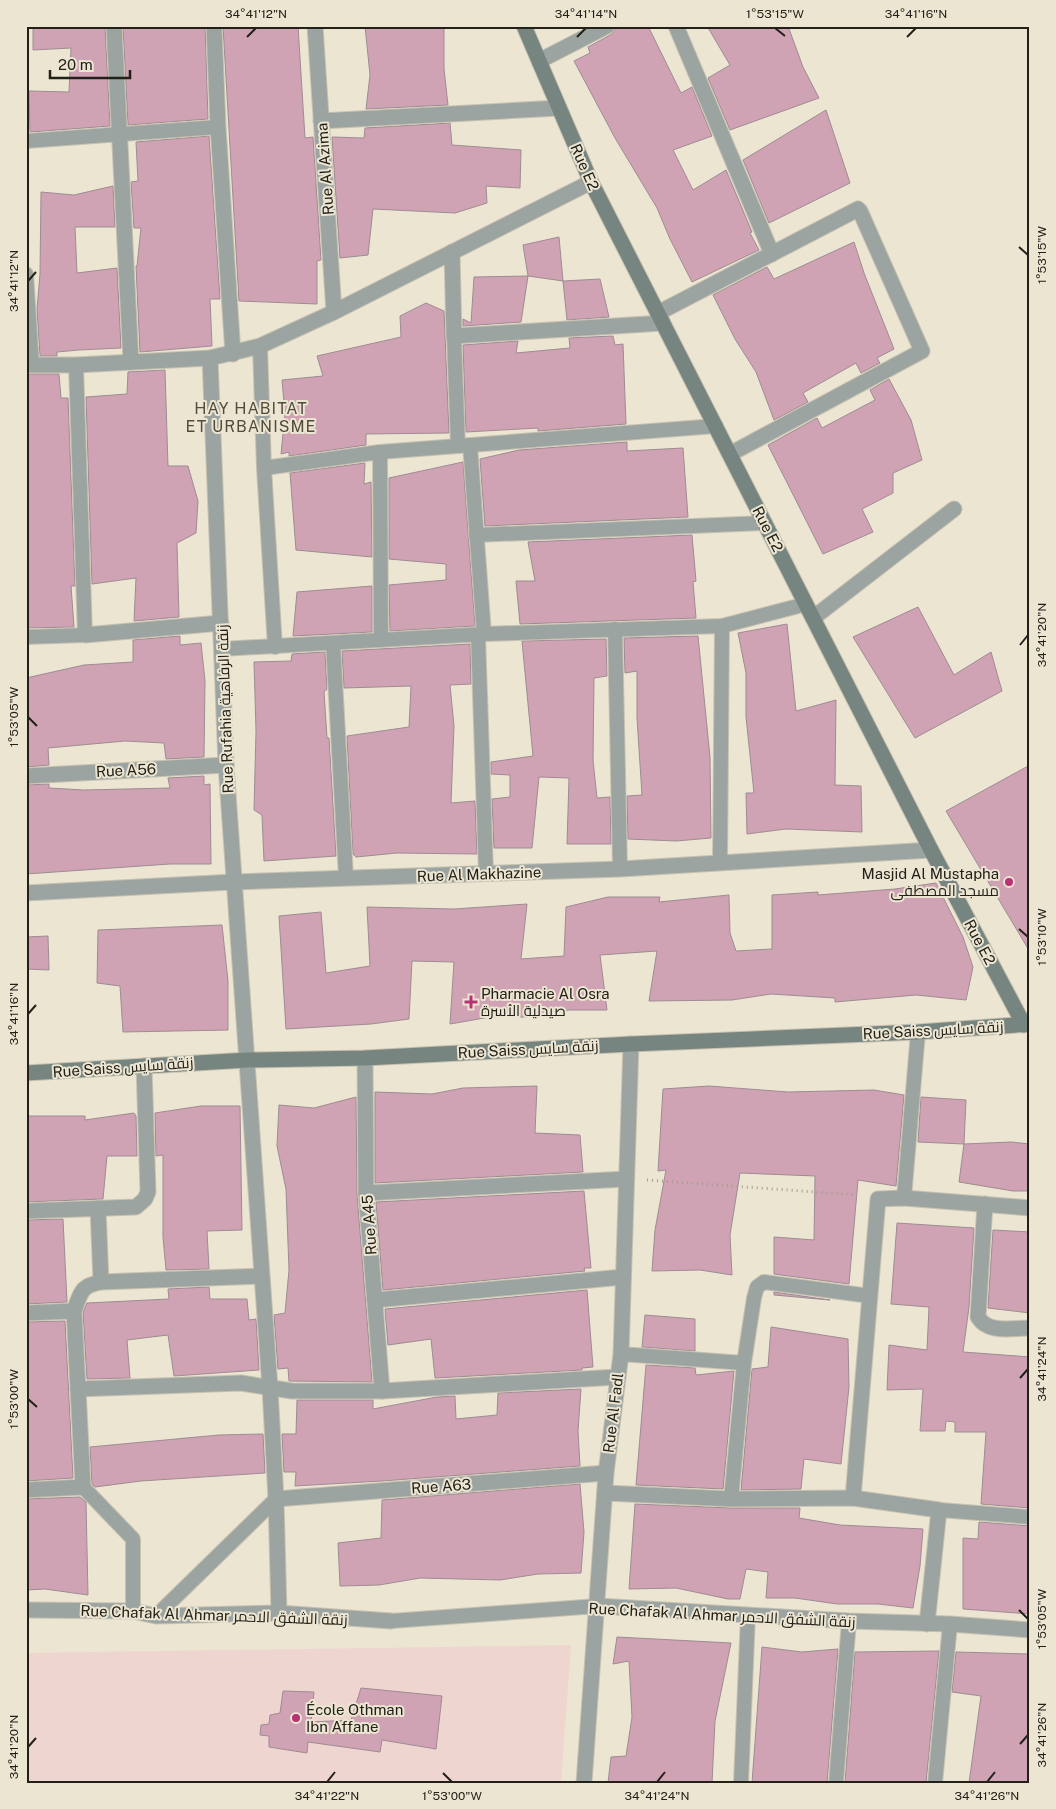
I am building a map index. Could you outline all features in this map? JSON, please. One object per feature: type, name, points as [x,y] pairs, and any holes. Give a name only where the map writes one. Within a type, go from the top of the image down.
[{"type":"street","points":[[114,26],[131,362]]},
{"type":"street","points":[[214,26],[218,127],[233,354]]},
{"type":"street","name":"Rue Al Azima","points":[[315,26],[334,312]]},
{"type":"street","name":"Rue E2","points":[[524,26],[591,182],[931,850],[1027,1025]]},
{"type":"street","points":[[539,62],[607,26]]},
{"type":"street","points":[[676,26],[772,254]]},
{"type":"street","points":[[322,121],[559,108]]},
{"type":"street","points":[[29,365],[76,365],[210,358],[260,346],[334,312],[591,182]]},
{"type":"street","points":[[452,252],[454,336],[660,318],[772,254],[859,209],[922,351],[730,454]]},
{"type":"street","name":"Rue Rufahia زنقة الرفاهية","points":[[210,358],[222,623],[226,765],[233,882],[248,1060],[260,1276],[270,1388],[276,1498],[279,1614]]},
{"type":"street","points":[[814,618],[954,509]]},
{"type":"street","points":[[85,635],[222,623]]},
{"type":"street","name":"Rue A56","points":[[26,776],[226,765]]},
{"type":"street","name":"Rue Al Makhazine","points":[[26,894],[233,882],[620,869],[931,850]]},
{"type":"street","name":"Rue Saiss زنقة سايس","points":[[26,1073],[248,1060],[365,1058],[918,1032],[1027,1025]]},
{"type":"street","name":"Rue Al Fadl","points":[[584,1783],[606,1473],[621,1354],[631,1044]]},
{"type":"street","name":"Rue A45","points":[[365,1058],[366,1193],[382,1391]]},
{"type":"street","points":[[26,1211],[136,1207],[145,1199],[148,1192],[144,1066]]},
{"type":"street","points":[[366,1193],[626,1179]]},
{"type":"street","points":[[853,1498],[878,1199],[904,1198],[1030,1208]]},
{"type":"street","points":[[985,1204],[978,1317],[982,1325],[990,1328],[1030,1328]]},
{"type":"street","points":[[98,1208],[101,1282]]},
{"type":"street","points":[[26,1490],[83,1488],[74,1311],[83,1289],[89,1284],[101,1282],[260,1276]]},
{"type":"street","points":[[375,1300],[623,1278]]},
{"type":"street","points":[[26,1313],[74,1311]]},
{"type":"street","points":[[78,1389],[241,1383],[292,1391],[382,1391],[617,1377]]},
{"type":"street","name":"Rue A63","points":[[276,1498],[606,1473]]},
{"type":"street","points":[[606,1493],[731,1499],[853,1498],[939,1510],[927,1624]]},
{"type":"street","name":"Rue Chafak Al Ahmar زنقة الشفق الاحمر","points":[[598,1606],[849,1621],[950,1624],[1030,1630]]},
{"type":"street","name":"Rue Chafak Al Ahmar زنقة الشفق الاحمر","points":[[26,1610],[133,1611],[156,1616],[279,1614],[391,1621]]},
{"type":"lane","points":[[26,141],[218,127]]},
{"type":"lane","points":[[26,274],[29,365]]},
{"type":"lane","points":[[454,336],[464,446],[476,535],[481,635],[486,873]]},
{"type":"lane","points":[[260,346],[264,468],[275,647]]},
{"type":"lane","points":[[26,637],[85,635],[76,365]]},
{"type":"lane","points":[[264,468],[380,452],[716,426]]},
{"type":"lane","points":[[380,452],[382,640]]},
{"type":"lane","points":[[476,535],[765,522]]},
{"type":"lane","points":[[222,649],[481,635],[722,626],[806,604]]},
{"type":"lane","points":[[720,863],[722,626]]},
{"type":"lane","points":[[615,629],[620,869]]},
{"type":"lane","points":[[333,643],[346,878]]},
{"type":"lane","points":[[904,1198],[918,1032]]},
{"type":"lane","points":[[731,1499],[744,1363],[757,1287],[764,1282],[870,1296]]},
{"type":"lane","points":[[621,1354],[744,1363]]},
{"type":"lane","points":[[83,1488],[133,1539],[133,1611]]},
{"type":"lane","points":[[156,1616],[276,1498]]},
{"type":"lane","points":[[939,1510],[1030,1517]]},
{"type":"lane","name":"Rue Chafak Al Ahmar زنقة الشفق الاحمر","points":[[391,1621],[598,1606]]},
{"type":"lane","points":[[741,1783],[748,1615]]},
{"type":"lane","points":[[836,1783],[849,1621]]},
{"type":"lane","points":[[935,1783],[950,1624]]},
{"type":"path","points":[[626,1179],[878,1199]]},
{"type":"shaded area","name":"École Othman Ibn Affane","points":[[571,1645],[561,1783],[26,1783],[26,1653]]},
{"type":"building","points":[[33,26],[105,26],[110,126],[30,132],[29,91],[69,92],[71,48],[33,50]]},
{"type":"building","points":[[123,26],[205,26],[208,119],[128,125]]},
{"type":"building","points":[[223,26],[298,26],[305,138],[313,137],[321,260],[317,261],[317,304],[239,301]]},
{"type":"building","points":[[365,26],[444,26],[444,69],[448,105],[366,109],[370,75]]},
{"type":"building","points":[[616,26],[648,26],[681,93],[692,87],[712,136],[673,150],[693,190],[726,170],[752,232],[750,233],[759,250],[692,282],[670,239],[657,208],[615,138],[574,61],[590,53],[588,47],[612,34]]},
{"type":"building","points":[[707,26],[788,26],[803,67],[819,98],[730,130],[708,78],[730,65]]},
{"type":"building","points":[[826,110],[850,183],[769,223],[743,160]]},
{"type":"building","points":[[450,123],[452,145],[521,150],[520,188],[486,186],[487,203],[455,213],[373,209],[368,255],[340,258],[332,137],[364,138],[365,128]]},
{"type":"building","points":[[209,136],[220,299],[210,299],[212,346],[140,352],[136,266],[141,228],[134,228],[131,182],[138,181],[136,142]]},
{"type":"building","points":[[113,186],[115,227],[75,227],[77,273],[117,268],[121,348],[57,352],[57,356],[40,356],[37,309],[40,274],[41,192],[74,195]]},
{"type":"building","points":[[559,237],[563,281],[528,276],[523,245]]},
{"type":"building","points":[[854,242],[894,349],[877,358],[880,363],[861,373],[856,363],[803,393],[808,402],[774,420],[756,372],[735,339],[713,295],[767,267],[774,279]]},
{"type":"building","points":[[528,276],[521,322],[463,326],[463,319],[471,323],[474,277]]},
{"type":"building","points":[[600,279],[609,317],[567,320],[563,281]]},
{"type":"building","points":[[426,303],[444,311],[449,433],[366,434],[366,445],[289,456],[289,452],[281,454],[285,414],[282,380],[323,376],[317,356],[401,337],[400,316]]},
{"type":"building","points":[[613,336],[615,345],[623,344],[626,424],[538,431],[538,428],[466,432],[463,345],[518,341],[516,353],[570,348],[569,338]]},
{"type":"building","points":[[165,370],[168,466],[188,466],[198,501],[196,533],[177,543],[179,617],[134,621],[136,578],[92,584],[86,397],[127,394],[128,372]]},
{"type":"building","points":[[26,374],[59,374],[61,398],[68,398],[75,586],[71,586],[74,627],[26,628]]},
{"type":"building","points":[[889,379],[911,420],[922,460],[893,473],[893,493],[862,509],[873,532],[823,554],[768,445],[817,418],[822,428],[875,400],[870,390]]},
{"type":"building","points":[[627,442],[627,451],[683,448],[688,517],[485,526],[480,459],[519,450]]},
{"type":"building","points":[[463,462],[475,626],[390,631],[389,585],[446,580],[446,564],[389,559],[389,478]]},
{"type":"building","points":[[365,463],[364,484],[371,482],[372,557],[296,550],[290,473]]},
{"type":"building","points":[[692,535],[696,581],[693,582],[696,618],[520,624],[516,581],[535,581],[528,542]]},
{"type":"building","points":[[372,586],[372,632],[293,636],[297,592]]},
{"type":"building","points":[[918,607],[954,675],[991,652],[1002,691],[915,738],[853,637]]},
{"type":"building","points":[[787,624],[796,711],[836,700],[835,785],[861,786],[862,832],[786,829],[747,834],[746,793],[754,793],[746,717],[746,673],[738,633]]},
{"type":"building","points":[[180,636],[180,645],[201,643],[205,681],[204,757],[166,759],[164,743],[125,741],[48,748],[49,765],[26,767],[26,678],[84,665],[133,662],[133,640]]},
{"type":"building","points":[[698,636],[710,757],[711,838],[676,841],[628,839],[627,796],[642,795],[637,718],[637,671],[625,673],[624,638]]},
{"type":"building","points":[[606,639],[607,676],[594,678],[593,760],[597,798],[610,797],[611,844],[567,844],[569,778],[539,777],[532,848],[494,848],[492,799],[510,797],[510,775],[491,774],[491,762],[533,756],[522,641]]},
{"type":"building","points":[[470,644],[471,684],[450,685],[454,726],[451,803],[475,801],[477,854],[397,853],[356,857],[353,854],[347,736],[409,727],[411,686],[344,688],[342,651]]},
{"type":"building","points":[[325,652],[327,689],[324,692],[327,738],[329,738],[336,856],[264,861],[262,815],[254,810],[256,731],[254,662],[291,661],[292,654]]},
{"type":"building","name":"Masjid Al Mustapha مسجد المصطفى","points":[[1030,765],[1030,952],[946,811]]},
{"type":"building","points":[[204,776],[204,785],[210,784],[211,864],[170,864],[26,874],[26,785],[49,784],[49,788],[84,790],[170,788],[168,778]]},
{"type":"building","points":[[936,883],[963,937],[973,967],[966,1000],[916,995],[835,1002],[835,998],[771,994],[732,1000],[649,1001],[657,951],[600,955],[607,1010],[568,1010],[530,1017],[490,1017],[450,1024],[454,962],[412,961],[409,1019],[371,1024],[286,1029],[279,916],[321,912],[326,973],[370,966],[367,907],[454,909],[527,904],[521,959],[564,956],[566,907],[608,897],[660,897],[659,902],[729,895],[730,933],[736,951],[772,949],[772,895],[818,892],[818,895],[895,889]]},
{"type":"building","points":[[222,925],[228,981],[228,1030],[123,1032],[120,986],[97,983],[98,930]]},
{"type":"building","points":[[48,936],[49,970],[26,969],[26,937]]},
{"type":"building","points":[[537,1086],[535,1133],[580,1135],[583,1172],[375,1183],[375,1092],[432,1094],[463,1088]]},
{"type":"building","points":[[709,1086],[788,1092],[874,1090],[904,1095],[896,1186],[858,1180],[849,1284],[774,1274],[774,1237],[814,1240],[815,1176],[740,1173],[730,1235],[732,1275],[700,1270],[652,1271],[655,1230],[666,1170],[658,1171],[663,1089]]},
{"type":"building","points":[[356,1097],[357,1194],[372,1382],[289,1381],[288,1368],[278,1369],[274,1315],[285,1313],[289,1270],[286,1189],[277,1146],[279,1105],[314,1108]]},
{"type":"building","points":[[921,1097],[966,1100],[964,1144],[918,1142]]},
{"type":"building","points":[[201,1106],[240,1106],[242,1230],[207,1231],[209,1269],[166,1270],[163,1237],[163,1155],[156,1156],[155,1113]]},
{"type":"building","points":[[134,1113],[136,1116],[137,1156],[107,1156],[103,1199],[26,1202],[26,1116],[85,1116],[85,1120]]},
{"type":"building","points":[[1011,1142],[1030,1144],[1030,1191],[1013,1191],[959,1182],[964,1144]]},
{"type":"building","points":[[584,1191],[591,1268],[584,1268],[585,1271],[383,1290],[376,1202]]},
{"type":"building","points":[[63,1219],[67,1302],[26,1304],[26,1220]]},
{"type":"building","points":[[897,1223],[974,1228],[969,1307],[963,1352],[1030,1357],[1030,1508],[981,1504],[986,1432],[955,1432],[955,1422],[946,1421],[945,1431],[920,1431],[923,1389],[887,1390],[889,1345],[927,1350],[929,1307],[891,1304]]},
{"type":"building","points":[[993,1230],[1030,1232],[1030,1313],[988,1308]]},
{"type":"building","points":[[209,1287],[210,1299],[247,1299],[249,1320],[256,1319],[259,1370],[174,1376],[168,1335],[127,1340],[130,1378],[87,1379],[83,1312],[87,1303],[169,1299],[168,1289]]},
{"type":"building","points":[[587,1290],[593,1367],[582,1368],[582,1370],[435,1378],[431,1339],[388,1345],[385,1309]]},
{"type":"building","points":[[774,1292],[830,1300],[774,1295]]},
{"type":"building","points":[[645,1315],[695,1319],[695,1351],[642,1347]]},
{"type":"building","points":[[65,1321],[73,1478],[26,1481],[26,1322]]},
{"type":"building","points":[[771,1327],[848,1339],[849,1387],[841,1464],[804,1459],[801,1489],[741,1490],[752,1369],[768,1367]]},
{"type":"building","points":[[646,1365],[695,1368],[696,1375],[734,1371],[723,1489],[636,1485]]},
{"type":"building","points":[[581,1389],[578,1431],[580,1466],[295,1486],[296,1472],[284,1472],[282,1434],[296,1434],[297,1400],[373,1400],[373,1409],[437,1397],[455,1396],[456,1419],[497,1415],[498,1393]]},
{"type":"building","points":[[263,1434],[265,1473],[141,1481],[95,1487],[92,1484],[90,1447],[219,1435]]},
{"type":"building","points":[[580,1484],[584,1532],[581,1573],[538,1574],[500,1580],[420,1578],[379,1585],[340,1586],[338,1543],[381,1538],[382,1500]]},
{"type":"building","points":[[80,1497],[86,1502],[88,1595],[45,1589],[26,1590],[26,1499]]},
{"type":"building","points":[[635,1504],[731,1508],[800,1508],[799,1518],[840,1525],[923,1529],[920,1566],[913,1608],[878,1604],[837,1604],[795,1598],[766,1598],[768,1572],[746,1569],[740,1599],[728,1599],[676,1588],[629,1589]]},
{"type":"building","points":[[979,1522],[1030,1526],[1030,1614],[963,1609],[963,1538],[978,1539]]},
{"type":"building","points":[[617,1637],[731,1643],[715,1721],[712,1783],[608,1783],[611,1757],[626,1756],[632,1717],[629,1661],[613,1664]]},
{"type":"building","points":[[762,1647],[802,1652],[838,1649],[827,1783],[752,1783]]},
{"type":"building","points":[[939,1651],[926,1783],[845,1783],[855,1652]]},
{"type":"building","points":[[956,1652],[1030,1654],[1030,1783],[969,1783],[981,1696],[952,1692]]},
{"type":"building","points":[[361,1688],[442,1696],[436,1749],[382,1740],[380,1752],[308,1742],[307,1753],[269,1747],[269,1736],[260,1735],[261,1725],[269,1724],[270,1715],[280,1713],[283,1691],[314,1692],[311,1722],[351,1720]]},
{"type":"place","name":"Masjid Al Mustapha مسجد المصطفى","points":[[1009,882]]},
{"type":"place","name":"Pharmacie Al Osra صيدلية الأسرة","points":[[471,1002]]},
{"type":"place","name":"École Othman Ibn Affane","points":[[296,1718]]},
{"type":"district","name":"HAY HABITAT ET URBANISME","points":[[251,417]]}]
